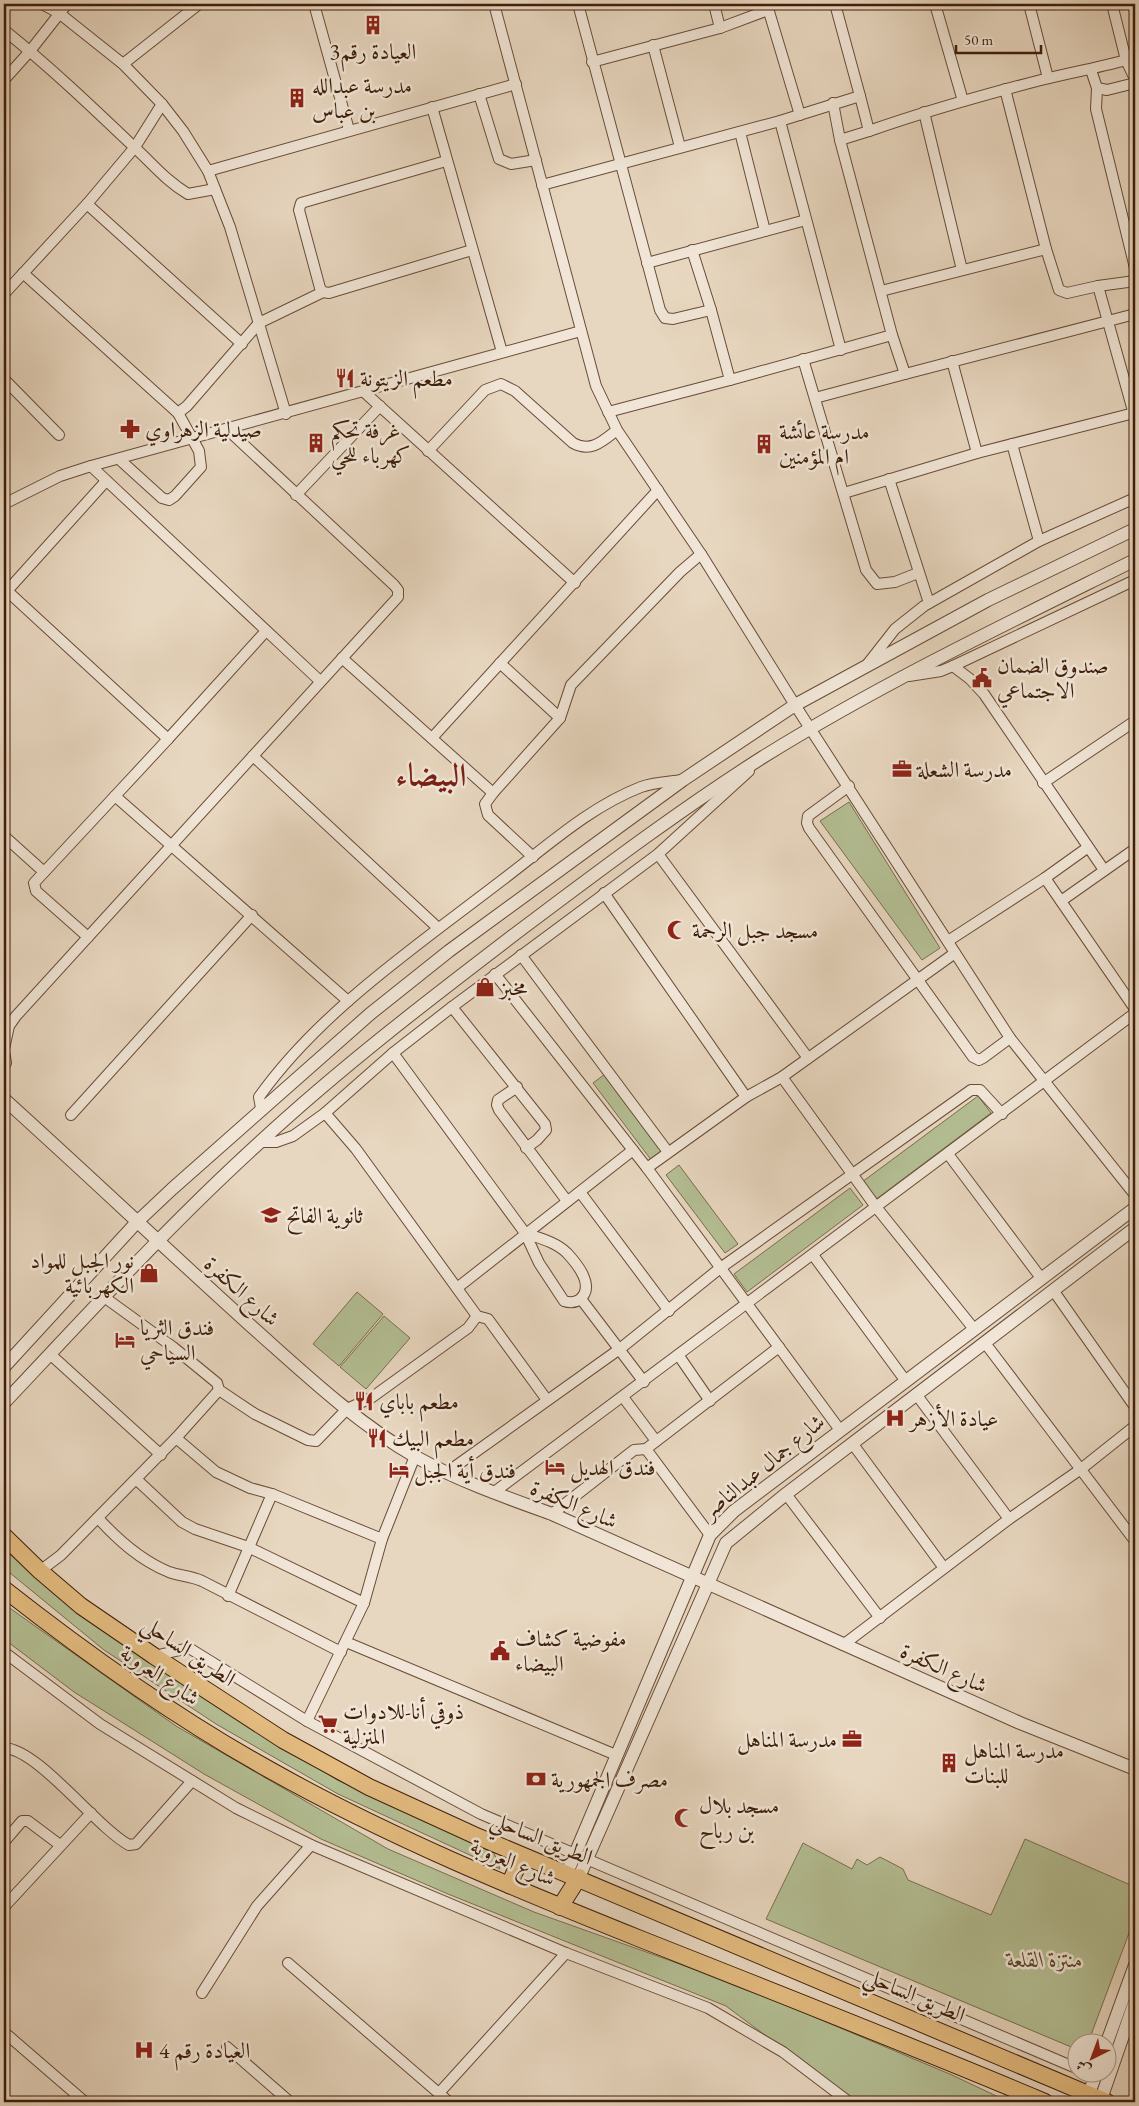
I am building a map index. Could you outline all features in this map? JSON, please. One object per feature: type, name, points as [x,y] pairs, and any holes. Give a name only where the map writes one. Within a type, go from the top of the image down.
[{"type":"highway","name":"الطريق الساحلي","points":[[4,1536],[40,1571],[81,1606],[154,1656],[300,1750],[369,1787],[522,1856],[573,1875],[1097,2100]]},
{"type":"highway","name":"شارع العروبة","points":[[4,1589],[122,1677],[268,1770],[356,1816],[560,1907],[940,2058],[1045,2102]]},
{"type":"highway","points":[[509,1885],[522,1856]]},
{"type":"highway","points":[[560,1907],[573,1875]]},
{"type":"street","points":[[42,4],[59,13],[123,64],[162,104],[183,131],[208,171],[230,227],[286,414]]},
{"type":"street","points":[[4,80],[30,51],[67,4]]},
{"type":"street","points":[[123,64],[199,4]]},
{"type":"street","points":[[314,4],[349,130]]},
{"type":"street","points":[[494,4],[596,386],[617,430],[701,554],[810,729],[849,786],[1010,1038],[1135,1195]]},
{"type":"street","points":[[578,4],[660,310],[665,318],[673,319],[710,310]]},
{"type":"street","points":[[714,4],[720,28]]},
{"type":"street","points":[[835,4],[869,131]]},
{"type":"street","points":[[935,4],[963,102]]},
{"type":"street","points":[[1029,4],[1048,78]]},
{"type":"street","points":[[1112,4],[1126,60],[1135,79]]},
{"type":"street","points":[[592,62],[720,28],[767,7],[800,114]]},
{"type":"street","points":[[4,30],[30,51],[135,147],[170,183],[188,194],[215,189]]},
{"type":"street","points":[[653,45],[680,147]]},
{"type":"street","points":[[840,140],[924,112],[1005,89],[1091,70],[1126,60]]},
{"type":"street","points":[[1091,70],[1097,88],[1096,109],[1135,268]]},
{"type":"street","points":[[1097,88],[1107,90],[1135,83]]},
{"type":"street","points":[[208,171],[516,84]]},
{"type":"street","points":[[1005,89],[1046,250],[1059,290],[1067,294],[1098,286],[1135,281]]},
{"type":"street","points":[[479,94],[499,159],[511,164],[536,160]]},
{"type":"street","points":[[542,185],[621,162],[780,121],[860,96]]},
{"type":"street","points":[[833,103],[840,140],[880,291],[905,374]]},
{"type":"street","points":[[4,294],[87,204],[135,147],[162,104]]},
{"type":"street","points":[[432,107],[502,352]]},
{"type":"street","points":[[924,112],[962,270]]},
{"type":"street","points":[[780,121],[840,350]]},
{"type":"street","points":[[740,132],[766,231]]},
{"type":"street","points":[[323,292],[320,288],[298,210],[301,204],[446,161]]},
{"type":"street","points":[[87,204],[242,344]]},
{"type":"street","points":[[647,263],[806,220]]},
{"type":"street","points":[[178,413],[242,344],[259,322],[323,292],[329,293],[472,250]]},
{"type":"street","points":[[692,250],[730,380]]},
{"type":"street","points":[[880,291],[1046,250]]},
{"type":"street","points":[[23,272],[178,413],[199,452],[201,467],[175,496],[169,500],[162,498],[119,459]]},
{"type":"street","points":[[844,493],[977,453],[1134,416],[1098,286]]},
{"type":"street","points":[[815,398],[1135,314]]},
{"type":"street","points":[[4,504],[60,476],[91,466],[286,414],[581,331]]},
{"type":"street","points":[[608,412],[892,335]]},
{"type":"street","points":[[803,360],[866,570],[877,584],[887,584],[918,573]]},
{"type":"street","points":[[952,361],[977,453]]},
{"type":"street","points":[[4,379],[59,435]]},
{"type":"street","points":[[428,451],[484,390],[502,384],[515,391],[573,444],[581,448],[590,448],[600,443],[617,430]]},
{"type":"street","points":[[363,391],[575,583]]},
{"type":"street","points":[[296,495],[380,406]]},
{"type":"street","points":[[6,1063],[4,1050],[9,1026],[16,1016],[320,681],[395,602],[398,590],[227,429]]},
{"type":"street","points":[[1012,444],[1038,541]]},
{"type":"street","points":[[91,466],[320,681]]},
{"type":"street","points":[[889,480],[929,604]]},
{"type":"street","points":[[106,481],[6,589],[168,739]]},
{"type":"street","points":[[432,738],[658,490]]},
{"type":"street","points":[[864,668],[896,629],[929,604],[1038,541],[1135,498]]},
{"type":"street","points":[[4,1367],[137,1222],[261,1108],[370,1014],[442,957],[683,780],[795,705],[988,600],[1135,528]]},
{"type":"street","points":[[533,857],[488,815],[485,804],[560,718],[570,685],[680,572],[701,554]]},
{"type":"street","points":[[4,1403],[157,1242],[260,1142],[408,1015],[688,805],[810,729],[906,676],[1000,626],[1135,560]]},
{"type":"street","points":[[906,676],[941,671],[953,666],[1135,580]]},
{"type":"street","points":[[88,937],[33,888],[34,883],[266,631]]},
{"type":"street","points":[[342,658],[493,793]]},
{"type":"street","points":[[500,663],[560,718]]},
{"type":"street","points":[[953,666],[970,679],[984,694],[1087,848],[1104,870]]},
{"type":"street","points":[[1043,783],[1135,721]]},
{"type":"street","points":[[253,756],[438,928]]},
{"type":"street","points":[[260,1142],[276,1142],[294,1136],[325,1113],[393,1052],[604,892],[658,854],[763,757]]},
{"type":"street","points":[[261,1108],[259,1098],[268,1084],[348,1001],[438,928],[596,809],[643,786],[683,780]]},
{"type":"street","points":[[849,786],[812,812],[808,816],[807,823],[970,1054],[977,1060],[1010,1038]]},
{"type":"street","points":[[115,796],[172,844],[348,1001]]},
{"type":"street","points":[[4,836],[44,872]]},
{"type":"street","points":[[948,941],[1045,878],[1087,848]]},
{"type":"street","points":[[1061,901],[1135,849]]},
{"type":"street","points":[[658,854],[808,1058]]},
{"type":"street","points":[[493,1493],[1002,1114],[1135,1011],[1045,878]]},
{"type":"street","points":[[604,892],[746,1097]]},
{"type":"street","points":[[71,1115],[252,915]]},
{"type":"street","points":[[647,1168],[746,1097],[782,1077],[916,979],[955,953]]},
{"type":"street","points":[[521,955],[668,1152]]},
{"type":"street","points":[[495,974],[647,1168],[840,1430]]},
{"type":"street","points":[[452,1007],[546,1124],[546,1130],[543,1135],[526,1148]]},
{"type":"street","points":[[393,1052],[525,1233],[539,1264],[564,1301],[575,1302],[581,1299],[585,1293],[586,1280],[567,1254],[556,1245],[525,1233]]},
{"type":"street","points":[[782,1077],[876,1208],[974,1329]]},
{"type":"street","points":[[517,1086],[498,1100],[496,1105],[567,1201]]},
{"type":"street","points":[[446,1473],[621,1348],[720,1269],[971,1090],[980,1090],[1002,1114]]},
{"type":"street","name":"شارع الكفرة","points":[[4,1099],[157,1242],[347,1409],[415,1456],[446,1473],[493,1493],[552,1514],[1020,1723],[1135,1769]]},
{"type":"street","points":[[325,1113],[356,1149],[477,1316],[488,1319],[547,1400]]},
{"type":"street","points":[[458,1288],[525,1233],[633,1150]]},
{"type":"street","points":[[948,1154],[1041,1278]]},
{"type":"street","points":[[580,1192],[669,1311]]},
{"type":"street","name":"شارع جمال عبدالناصر","points":[[573,1875],[574,1855],[690,1577],[710,1534],[734,1511],[1135,1208]]},
{"type":"street","points":[[573,1875],[586,1861],[710,1585],[726,1543],[852,1443],[1135,1228]]},
{"type":"street","points":[[813,1255],[905,1380]]},
{"type":"street","points":[[1053,1290],[1135,1407]]},
{"type":"street","points":[[104,1297],[173,1347],[217,1384],[218,1390],[255,1414],[308,1440],[316,1441],[323,1436],[347,1409],[371,1398],[468,1328],[477,1316]]},
{"type":"street","points":[[581,1299],[621,1348],[644,1382]]},
{"type":"street","points":[[984,1343],[1135,1541]]},
{"type":"street","points":[[552,1514],[634,1450],[646,1449],[779,1347]]},
{"type":"street","points":[[50,1354],[161,1455]]},
{"type":"street","points":[[678,1356],[710,1401]]},
{"type":"street","points":[[40,1571],[62,1555],[137,1480],[218,1390]]},
{"type":"street","points":[[916,1394],[1009,1519]]},
{"type":"street","points":[[624,1397],[656,1441]]},
{"type":"street","points":[[843,1645],[1009,1519],[1081,1469],[1135,1426]]},
{"type":"street","points":[[176,1438],[216,1472],[250,1488],[272,1494],[382,1539]]},
{"type":"street","points":[[852,1443],[944,1568]]},
{"type":"street","points":[[646,1449],[710,1534]]},
{"type":"street","points":[[307,1721],[364,1603],[382,1539],[415,1456]]},
{"type":"street","points":[[137,1480],[182,1522],[195,1529],[248,1547],[364,1603]]},
{"type":"street","points":[[228,1596],[272,1494]]},
{"type":"street","points":[[786,1494],[880,1618]]},
{"type":"street","points":[[98,1518],[135,1553],[167,1571],[182,1576],[189,1575],[228,1596],[344,1647],[616,1755]]},
{"type":"street","points":[[154,1656],[188,1648],[307,1721],[480,1814],[586,1861],[1066,2064]]},
{"type":"street","points":[[5,1655],[100,1724],[236,1808],[311,1845],[566,1953],[708,2008],[783,2052],[849,2102]]},
{"type":"street","points":[[4,1748],[10,1748],[40,1766],[123,1842],[129,1845],[136,1844],[192,1781]]},
{"type":"street","points":[[4,1907],[91,1813]]},
{"type":"street","points":[[4,1842],[22,1821],[28,1821],[60,1845]]},
{"type":"street","points":[[202,1993],[257,1906],[311,1845]]},
{"type":"street","points":[[439,2093],[566,1953]]},
{"type":"street","points":[[288,1962],[449,2102]]},
{"type":"street","points":[[1110,2034],[1135,1964]]},
{"type":"street","points":[[1116,2045],[1132,2019],[1135,2001]]},
{"type":"street","points":[[4,2032],[84,2102]]},
{"type":"street","points":[[227,2047],[290,2102]]},
{"type":"street","points":[[1097,2084],[1097,2100]]},
{"type":"green space","points":[[849,802],[940,948],[922,960],[820,821]]},
{"type":"green space","points":[[605,1074],[664,1152],[652,1161],[593,1083]]},
{"type":"green space","points":[[978,1096],[991,1113],[875,1200],[862,1182]]},
{"type":"green space","points":[[679,1165],[738,1244],[725,1253],[666,1175]]},
{"type":"green space","points":[[850,1188],[863,1205],[747,1292],[734,1274]]},
{"type":"green space","points":[[357,1292],[383,1314],[339,1366],[313,1344]]},
{"type":"green space","points":[[384,1316],[410,1338],[366,1389],[340,1367]]},
{"type":"green space","points":[[4,1550],[187,1685],[337,1780],[494,1853],[500,1869],[338,1794],[216,1724],[104,1650],[4,1568]]},
{"type":"green space","points":[[4,1604],[176,1726],[388,1849],[534,1912],[736,1984],[952,2075],[1009,2102],[854,2102],[726,2006],[448,1894],[321,1839],[204,1774],[74,1692],[4,1639]]},
{"type":"green space","name":"منتزة القلعة","points":[[1025,1839],[1135,1887],[1135,1917],[1091,2034],[1066,2034],[1066,2045],[766,1919],[803,1843],[852,1869],[857,1859],[867,1865],[880,1857],[903,1869],[908,1880],[991,1915]]},
{"type":"place","name":"3العيادة رقم","points":[[373,25]]},
{"type":"place","name":"مدرسة عبدالله بن عباس","points":[[297,98]]},
{"type":"place","name":"مطعم الزيتونة","points":[[345,378]]},
{"type":"place","name":"صيدلية الزهراوي","points":[[130,429]]},
{"type":"place","name":"غرفة تحكم كهرباء للحي","points":[[316,443]]},
{"type":"place","name":"مدرسة عائشة ام المؤمنين","points":[[764,444]]},
{"type":"place","name":"صندوق الضمان الاجتماعي","points":[[982,678]]},
{"type":"place","name":"مدرسة الشعلة","points":[[902,769]]},
{"type":"place","name":"مسجد جبل الرحمة","points":[[677,930]]},
{"type":"place","name":"مخبز","points":[[485,987]]},
{"type":"place","name":"ثانوية الفاتح","points":[[271,1215]]},
{"type":"place","name":"نور الجبل للمواد الكهربائية","points":[[149,1273]]},
{"type":"place","name":"فندق الثريا السياحي","points":[[125,1340]]},
{"type":"place","name":"مطعم باباي","points":[[364,1401]]},
{"type":"place","name":"عيادة الأزهر","points":[[895,1418]]},
{"type":"place","name":"مطعم البيك","points":[[377,1438]]},
{"type":"place","name":"فندق الهديل","points":[[555,1467]]},
{"type":"place","name":"فندق أية الجبل","points":[[399,1470]]},
{"type":"place","name":"مفوضية كشاف البيضاء","points":[[500,1651]]},
{"type":"place","name":"ذوقي أنا-للادوات المنزلية","points":[[328,1724]]},
{"type":"place","name":"مدرسة المناهل","points":[[852,1739]]},
{"type":"place","name":"مدرسة المناهل للبنات","points":[[949,1763]]},
{"type":"place","name":"مصرف الجمهورية","points":[[536,1779]]},
{"type":"place","name":"مسجد بلال بن رباح","points":[[684,1818]]},
{"type":"place","name":"العيادة رقم 4","points":[[144,2050]]},
{"type":"district","name":"البيضاء","points":[[431,775]]}]
